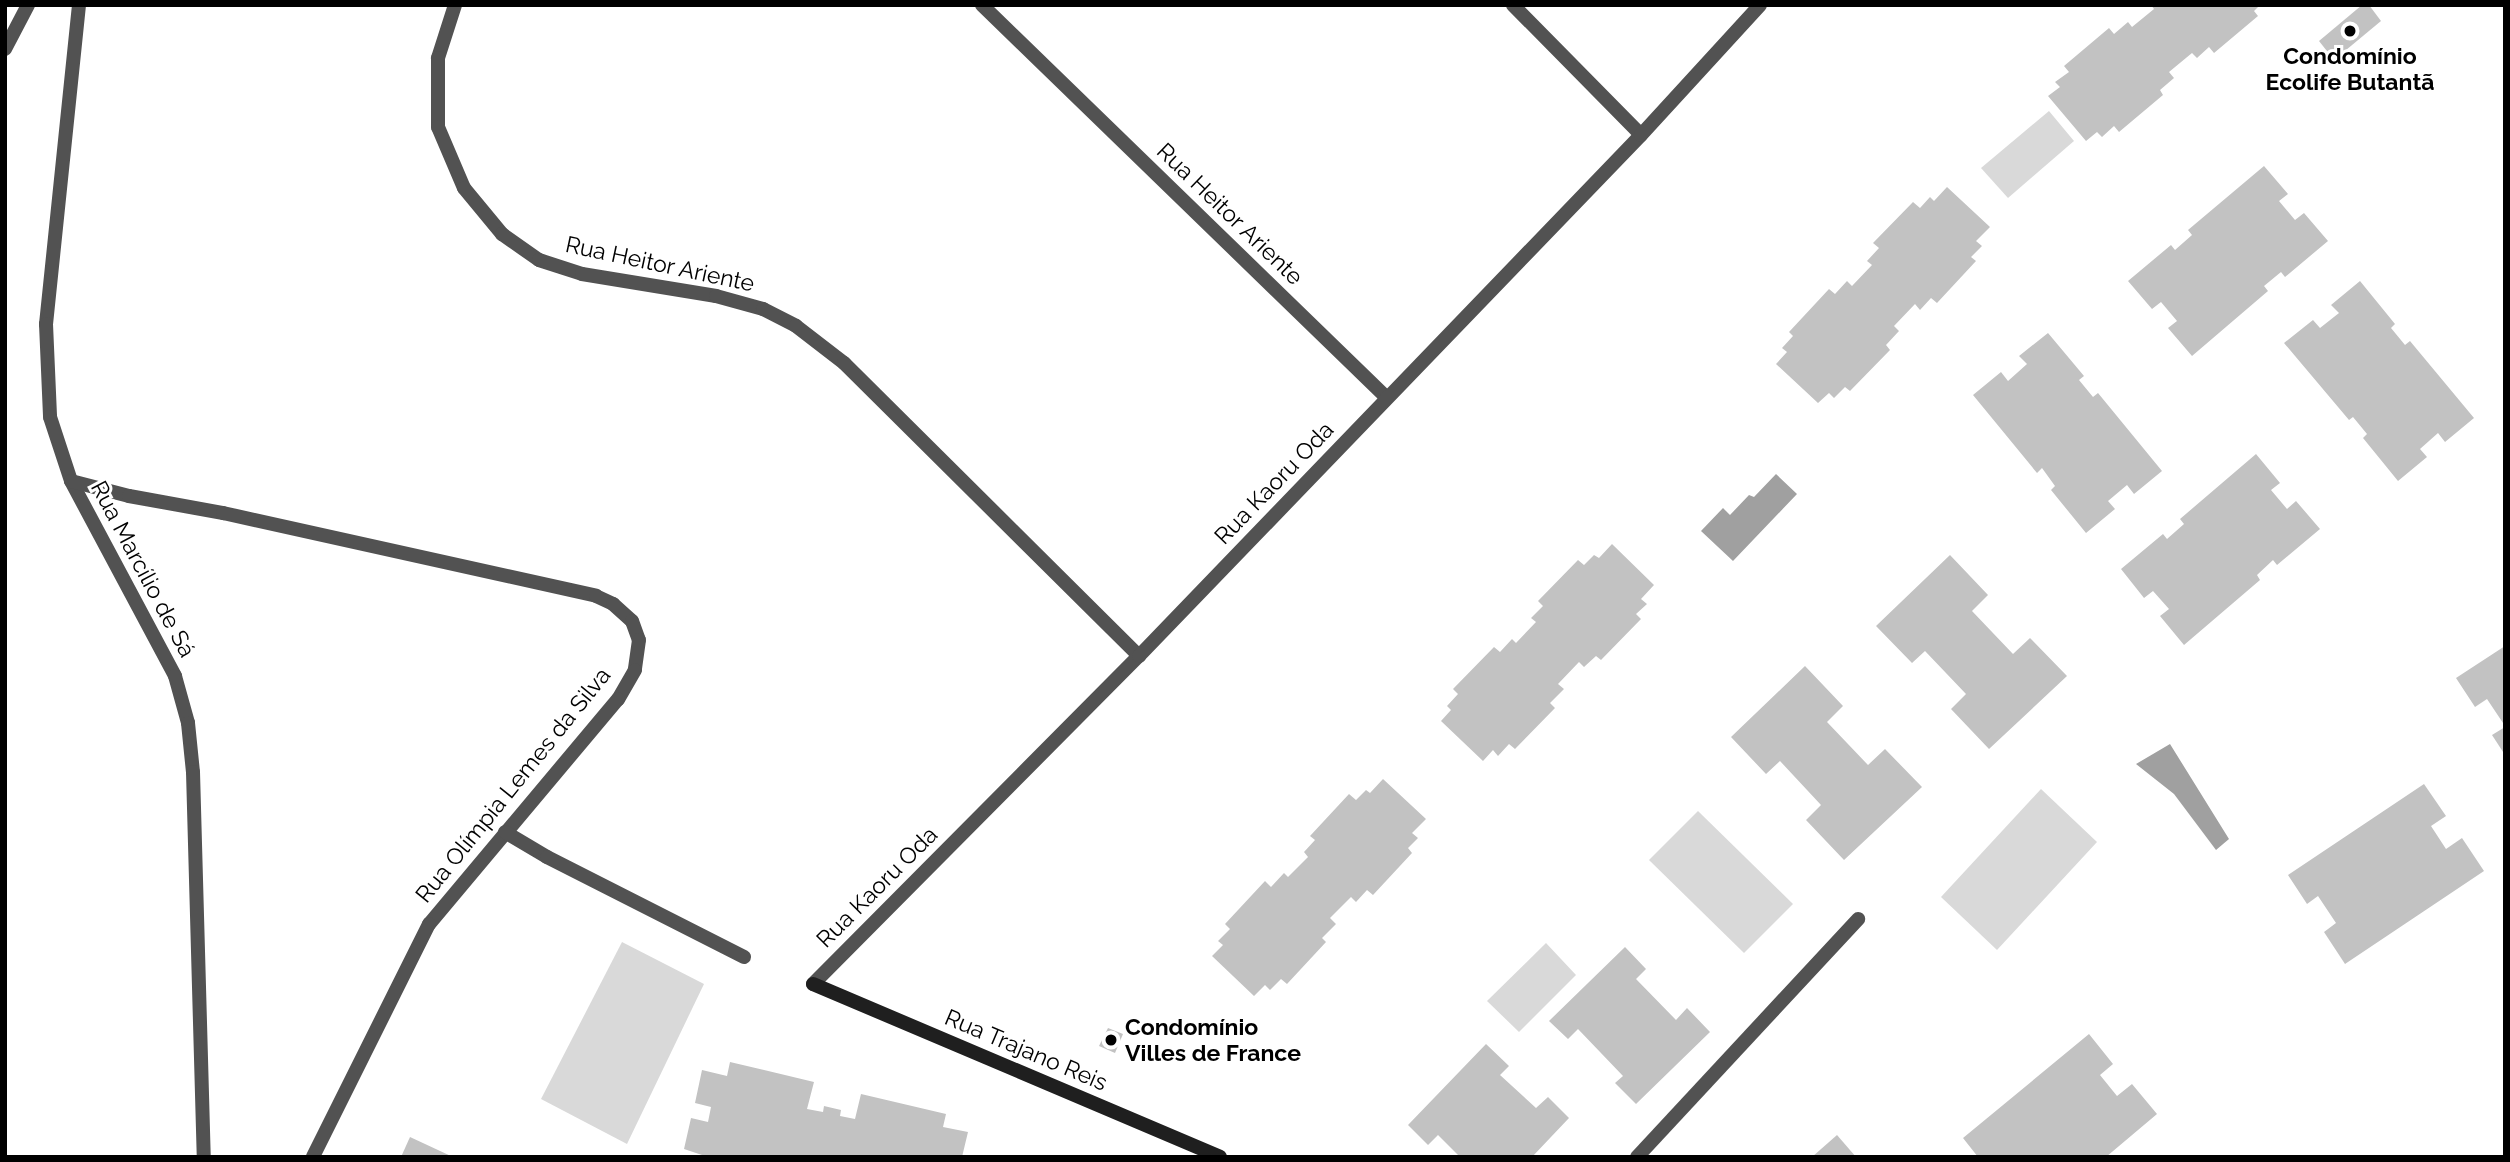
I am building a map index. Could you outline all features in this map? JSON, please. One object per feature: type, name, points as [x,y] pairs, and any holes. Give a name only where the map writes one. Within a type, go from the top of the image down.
[{"type":"street","points":[[5,49],[29,5]]},
{"type":"street","name":"Rua Marcílio de Sá","points":[[79,5],[46,324],[50,417],[71,481],[174,676],[188,723],[193,772],[204,1157]]},
{"type":"street","name":"Rua Heitor Ariente","points":[[455,5],[438,58],[438,127],[464,188],[502,234],[539,260],[571,271],[716,296],[764,309],[796,326],[844,363],[1139,656]]},
{"type":"street","name":"Rua Heitor Ariente","points":[[982,5],[1387,398]]},
{"type":"street","points":[[1513,5],[1640,135]]},
{"type":"street","name":"Rua Kaoru Oda","points":[[813,984],[1139,656],[1640,135],[1760,5]]},
{"type":"street","name":"Rua Olímpia Lemes da Silva","points":[[71,481],[129,496],[223,513],[596,596],[614,604],[632,621],[639,640],[635,670],[618,699],[429,924],[313,1157]]},
{"type":"street","points":[[505,832],[547,857],[744,957]]},
{"type":"street","points":[[1637,1157],[1858,919]]},
{"type":"street","name":"Rua Trajano Reis","points":[[813,984],[1220,1157]]},
{"type":"shaded area","points":[[2049,111],[2074,141],[2008,198],[1981,168]]},
{"type":"shaded area","points":[[1776,474],[1797,494],[1733,561],[1701,531],[1723,508],[1730,515],[1749,495],[1754,497]]},
{"type":"shaded area","points":[[2170,744],[2229,839],[2216,850],[2174,794],[2136,764]]},
{"type":"shaded area","points":[[2041,789],[2097,842],[1997,950],[1941,897]]},
{"type":"shaded area","points":[[1698,811],[1793,904],[1744,953],[1649,860]]},
{"type":"shaded area","points":[[622,942],[704,984],[627,1144],[541,1099]]},
{"type":"shaded area","points":[[1546,943],[1576,975],[1519,1032],[1487,1001]]},
{"type":"building","points":[[2151,5],[2260,5],[2254,11],[2258,16],[2214,53],[2209,47],[2197,58],[2192,53],[2169,72],[2174,78],[2160,90],[2163,95],[2119,132],[2114,126],[2102,137],[2097,132],[2086,141],[2048,96],[2060,87],[2055,82],[2069,72],[2064,66],[2109,28],[2114,34],[2128,22],[2132,27],[2154,9]]},
{"type":"building","name":"Condomínio Ecolife Butantã","points":[[2362,5],[2369,5],[2381,21],[2334,60],[2319,41]]},
{"type":"building","points":[[2264,166],[2288,194],[2279,201],[2295,220],[2304,213],[2328,241],[2285,277],[2281,272],[2264,286],[2268,291],[2192,356],[2168,328],[2177,321],[2161,302],[2152,309],[2128,281],[2171,245],[2175,250],[2192,235],[2188,230]]},
{"type":"building","points":[[1947,187],[1990,227],[1976,241],[1982,246],[1971,257],[1976,261],[1937,303],[1931,298],[1920,310],[1915,304],[1894,326],[1899,331],[1886,345],[1890,350],[1850,391],[1845,387],[1834,398],[1829,393],[1818,403],[1776,364],[1787,352],[1782,348],[1793,336],[1789,332],[1829,289],[1835,294],[1847,281],[1852,286],[1872,265],[1867,261],[1879,248],[1873,243],[1913,202],[1920,208],[1930,197],[1934,201]]},
{"type":"building","points":[[2360,281],[2395,324],[2391,328],[2405,345],[2410,341],[2474,418],[2445,442],[2438,433],[2420,449],[2427,457],[2398,481],[2363,438],[2367,434],[2353,417],[2349,420],[2284,343],[2313,320],[2320,328],[2339,313],[2331,305]]},
{"type":"building","points":[[2048,333],[2084,376],[2079,380],[2093,397],[2098,393],[2162,471],[2134,494],[2127,485],[2108,501],[2115,509],[2086,533],[2051,490],[2055,486],[2042,468],[2037,473],[1973,395],[2001,372],[2008,381],[2027,364],[2019,356]]},
{"type":"building","points":[[2256,454],[2280,483],[2271,490],[2287,509],[2296,501],[2320,529],[2277,565],[2273,560],[2257,575],[2260,580],[2184,645],[2160,616],[2169,609],[2153,591],[2144,598],[2121,569],[2163,534],[2167,539],[2184,524],[2180,519]]},
{"type":"building","points":[[1612,544],[1654,585],[1641,599],[1647,604],[1636,614],[1641,619],[1601,660],[1596,656],[1584,667],[1579,662],[1558,684],[1564,689],[1550,703],[1555,708],[1515,749],[1509,744],[1498,756],[1493,750],[1483,761],[1441,721],[1451,710],[1447,706],[1458,694],[1453,689],[1494,647],[1500,652],[1512,639],[1516,643],[1536,622],[1531,618],[1543,606],[1538,601],[1578,560],[1584,565],[1594,555],[1599,558]]},
{"type":"building","points":[[1950,555],[1988,595],[1972,611],[2013,654],[2030,638],[2067,676],[1989,749],[1951,709],[1966,694],[1925,651],[1912,663],[1876,626]]},
{"type":"building","points":[[2505,646],[2505,726],[2487,699],[2475,707],[2456,678]]},
{"type":"building","points":[[1805,666],[1843,706],[1827,722],[1868,765],[1885,749],[1922,787],[1844,860],[1806,820],[1821,805],[1780,761],[1766,774],[1731,737]]},
{"type":"building","points":[[2505,727],[2505,755],[2492,735]]},
{"type":"building","points":[[1383,779],[1426,819],[1412,833],[1418,838],[1408,848],[1412,853],[1373,895],[1367,890],[1356,902],[1351,897],[1330,918],[1336,924],[1322,938],[1326,942],[1287,984],[1281,979],[1270,990],[1265,985],[1254,996],[1212,956],[1223,945],[1218,941],[1230,929],[1225,924],[1265,881],[1271,887],[1284,873],[1288,877],[1308,857],[1304,852],[1315,840],[1310,836],[1349,794],[1356,800],[1366,790],[1370,793]]},
{"type":"building","points":[[2424,784],[2446,816],[2431,826],[2446,849],[2462,838],[2484,871],[2345,964],[2324,932],[2336,923],[2318,896],[2307,904],[2288,875]]},
{"type":"building","points":[[1625,947],[1646,969],[1636,979],[1676,1020],[1687,1008],[1710,1032],[1636,1104],[1615,1083],[1623,1076],[1578,1029],[1568,1039],[1549,1021]]},
{"type":"building","name":"Condomínio Villes de France","points":[[1108,1028],[1123,1034],[1115,1053],[1099,1046]]},
{"type":"building","points":[[2089,1034],[2113,1064],[2100,1075],[2117,1096],[2132,1084],[2157,1114],[2106,1157],[1978,1157],[1963,1138]]},
{"type":"building","points":[[1486,1044],[1509,1066],[1500,1075],[1536,1108],[1548,1097],[1569,1118],[1532,1157],[1460,1157],[1438,1135],[1428,1145],[1408,1125]]},
{"type":"building","points":[[730,1062],[814,1082],[807,1109],[823,1112],[824,1106],[841,1110],[840,1116],[855,1119],[861,1094],[946,1114],[943,1127],[968,1132],[962,1157],[708,1157],[684,1149],[691,1118],[708,1122],[711,1107],[695,1103],[702,1070],[727,1076]]},
{"type":"building","points":[[1837,1135],[1856,1157],[1812,1157]]},
{"type":"building","points":[[410,1137],[453,1157],[401,1157]]},
{"type":"place","name":"Condomínio Ecolife Butantã","points":[[2350,31]]},
{"type":"place","name":"Condomínio Villes de France","points":[[1111,1040]]}]
